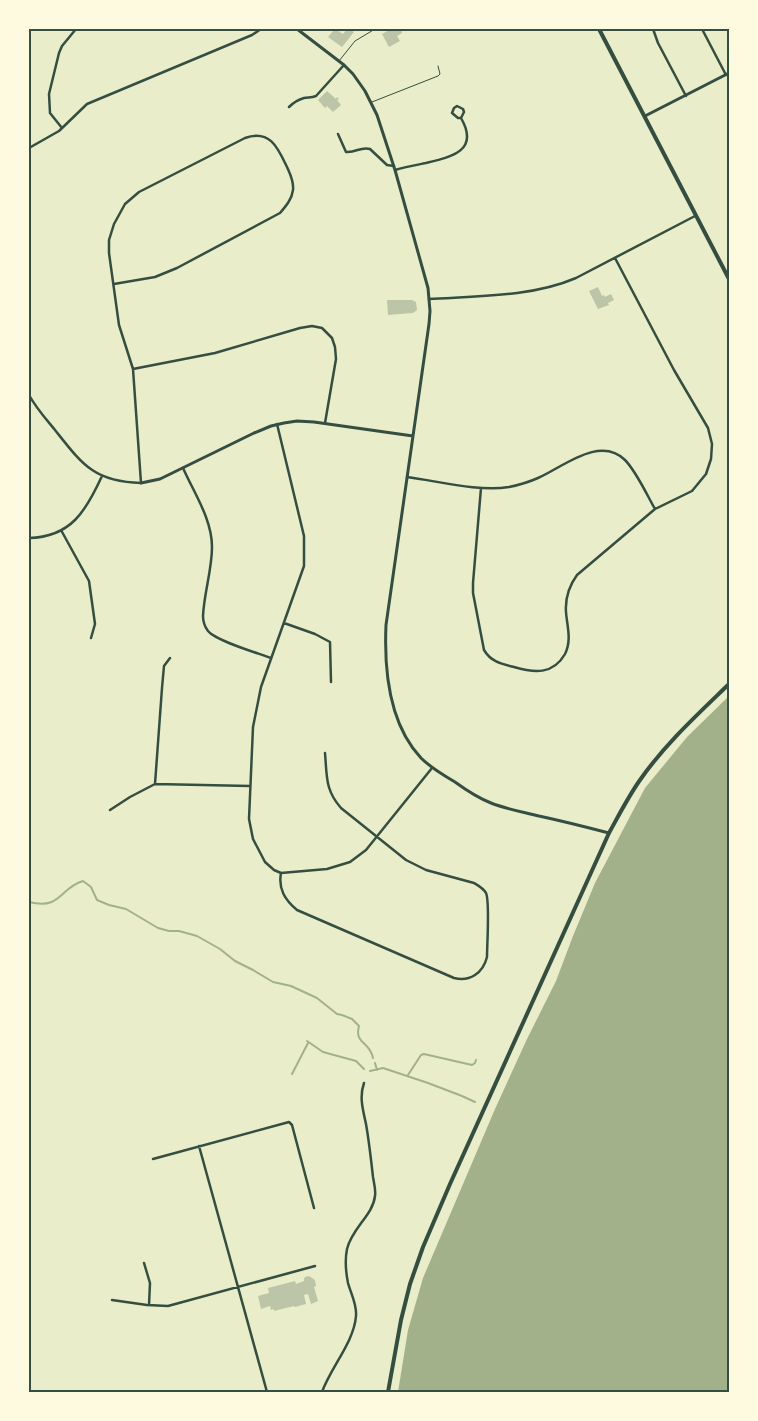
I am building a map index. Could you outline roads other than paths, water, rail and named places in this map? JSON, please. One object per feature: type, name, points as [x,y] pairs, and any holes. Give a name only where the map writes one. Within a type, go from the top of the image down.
[{"type":"main road","points":[[599,29],[729,279]]},
{"type":"main road","points":[[388,1392],[400,1320],[423,1247],[609,833],[631,794],[659,756],[679,733],[729,684]]},
{"type":"street","points":[[62,128],[50,113],[49,94],[56,59],[60,50],[76,29]]},
{"type":"street","points":[[29,148],[62,128],[87,104],[252,35],[261,29]]},
{"type":"street","points":[[297,29],[344,65],[358,81],[378,115],[424,272],[429,299],[429,324],[386,625],[386,660],[393,702],[402,729],[414,748],[432,768],[479,797],[513,810],[609,833]]},
{"type":"street","points":[[653,29],[658,43],[686,96]]},
{"type":"street","points":[[645,116],[728,74],[702,29]]},
{"type":"street","points":[[289,107],[296,101],[316,96],[344,65]]},
{"type":"street","points":[[338,134],[346,152],[352,153],[366,148],[370,149],[387,165],[394,168],[445,159],[459,153],[467,135],[465,124],[461,118],[454,116],[452,110],[457,106],[463,109],[464,112],[461,118]]},
{"type":"street","points":[[114,284],[155,277],[177,268],[280,213],[290,201],[293,190],[292,180],[278,148],[273,142],[268,138],[257,136],[245,138],[146,188],[132,198],[120,212],[114,224],[109,240],[109,253],[119,325],[133,369],[140,483]]},
{"type":"street","points":[[429,299],[516,293],[544,289],[576,278],[695,216]]},
{"type":"street","points":[[481,488],[473,583],[482,642],[487,655],[498,663],[530,672],[539,672],[550,668],[561,660],[568,648],[566,600],[572,582],[577,575],[656,509],[686,495],[697,486],[706,474],[712,452],[708,428],[670,362],[615,258]]},
{"type":"street","points":[[133,369],[215,353],[300,328],[312,326],[322,328],[332,338],[336,359],[325,423]]},
{"type":"street","points":[[29,395],[37,408],[76,456],[102,476],[120,482],[140,483],[160,479],[260,430],[277,424],[296,421],[325,423],[413,436]]},
{"type":"street","points":[[277,424],[304,536],[304,566],[261,687],[254,717],[249,819],[256,848],[268,866],[281,873],[318,870],[350,862],[366,850],[432,768]]},
{"type":"street","points":[[407,477],[481,488],[502,488],[529,482],[584,454],[606,451],[617,454],[625,460],[656,509]]},
{"type":"street","points":[[182,468],[206,518],[211,536],[211,560],[203,618],[206,629],[222,639],[271,658]]},
{"type":"street","points":[[29,538],[42,537],[62,530],[72,523],[83,512],[102,476]]},
{"type":"street","points":[[62,530],[89,581],[95,624],[90,638]]},
{"type":"street","points":[[284,623],[315,634],[330,642],[331,682]]},
{"type":"street","points":[[154,784],[164,666],[170,658]]},
{"type":"street","points":[[281,873],[279,880],[281,890],[289,904],[297,910],[454,978],[463,979],[476,975],[483,968],[487,957],[487,901],[485,891],[474,883],[419,867],[406,860],[341,808],[333,799],[328,784],[325,753]]},
{"type":"street","points":[[110,810],[154,784],[250,786]]},
{"type":"street","points":[[322,1392],[346,1345],[356,1318],[356,1308],[348,1282],[347,1248],[358,1226],[370,1211],[375,1195],[361,1099],[364,1083]]},
{"type":"street","points":[[153,1159],[289,1122],[292,1125],[314,1208]]},
{"type":"street","points":[[199,1146],[267,1392]]},
{"type":"street","points":[[144,1264],[150,1283],[149,1305]]},
{"type":"street","points":[[112,1300],[159,1306],[172,1305],[315,1266]]},
{"type":"lane","points":[[339,61],[355,41],[375,29]]},
{"type":"lane","points":[[371,102],[438,76],[440,71],[438,66]]},
{"type":"waterway","points":[[29,902],[40,904],[54,901],[69,888],[83,881],[91,887],[97,900],[126,909],[158,928],[197,936],[220,949],[235,961],[273,982],[291,986],[317,998],[337,1014],[352,1019],[359,1026],[360,1040],[369,1048],[373,1058]]},
{"type":"waterway","points":[[307,1041],[323,1052],[356,1061],[364,1069]]},
{"type":"waterway","points":[[292,1074],[308,1043]]},
{"type":"waterway","points":[[408,1075],[421,1055],[424,1054],[472,1065],[476,1060]]},
{"type":"waterway","points":[[375,1063],[377,1070]]},
{"type":"waterway","points":[[370,1071],[383,1068],[428,1083],[475,1102]]}]
